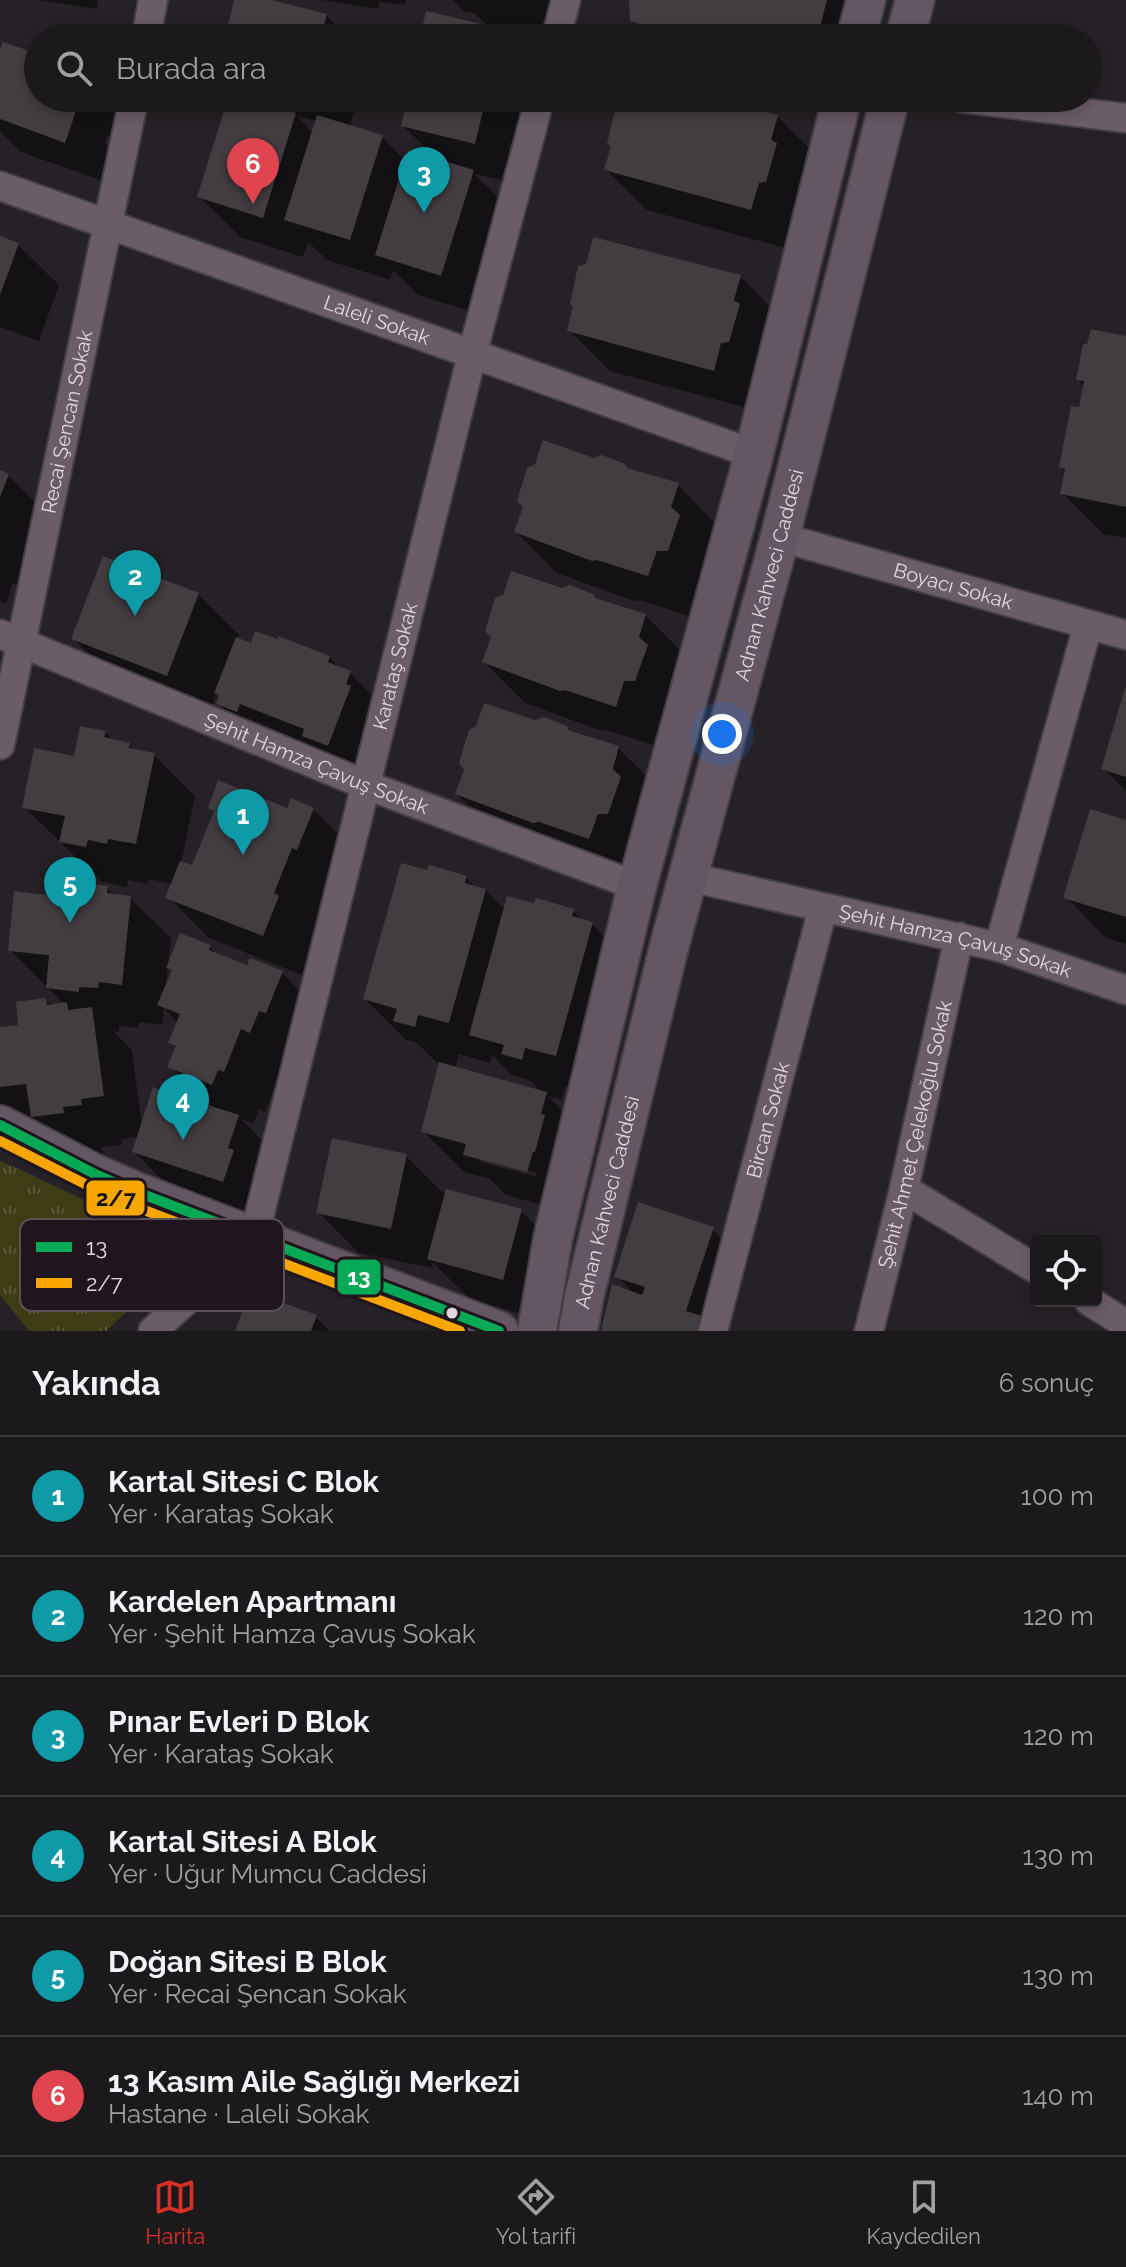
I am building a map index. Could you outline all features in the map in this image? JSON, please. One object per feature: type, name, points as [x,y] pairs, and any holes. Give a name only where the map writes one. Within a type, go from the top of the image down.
[{"type":"main road","points":[[860,24],[866,0]]},
{"type":"main road","points":[[909,24],[915,0]]},
{"type":"main road","points":[[537,1331],[553,1238],[637,886],[754,454],[839,112]]},
{"type":"main road","name":"Adnan Kahveci Caddesi","points":[[578,1331],[669,947],[780,537],[886,112]]},
{"type":"main road","points":[[0,1125],[95,1174],[209,1219]]},
{"type":"main road","points":[[284,1249],[499,1331]]},
{"type":"street","points":[[149,24],[153,0]]},
{"type":"street","points":[[560,24],[566,0]]},
{"type":"street","name":"Recai Şencan Sokak","points":[[0,745],[11,638],[108,225],[131,112]]},
{"type":"street","name":"Karataş Sokak","points":[[258,1219],[472,355],[536,112]]},
{"type":"street","points":[[1077,112],[1126,118]]},
{"type":"street","name":"Laleli Sokak","points":[[0,186],[754,454]]},
{"type":"street","name":"Boyacı Sokak","points":[[780,537],[1126,635]]},
{"type":"street","points":[[999,947],[1088,625]]},
{"type":"street","name":"Şehit Hamza Çavuş Sokak","points":[[11,638],[366,785],[637,886]]},
{"type":"street","name":"Şehit Hamza Çavuş Sokak","points":[[689,877],[999,947],[1126,990]]},
{"type":"street","name":"Bircan Sokak","points":[[713,1331],[823,908]]},
{"type":"street","name":"Şehit Ahmet Çelekoğlu Sokak","points":[[869,1331],[904,1189],[959,937]]},
{"type":"street","points":[[904,1189],[1030,1265]]},
{"type":"street","points":[[1099,1307],[1126,1324]]},
{"type":"street","points":[[153,1331],[174,1311]]},
{"type":"green space","points":[[0,1161],[124,1219],[20,1219],[20,1311],[127,1311],[106,1331],[29,1331],[0,1295]]},
{"type":"building","points":[[234,0],[271,0],[327,14],[324,24],[228,24]]},
{"type":"building","points":[[629,0],[827,0],[821,24],[640,24],[630,21]]},
{"type":"building","points":[[426,11],[481,24],[423,24]]},
{"type":"building","points":[[3,42],[24,49],[24,112],[76,112],[65,143],[0,119],[0,49]]},
{"type":"building","points":[[224,112],[296,113],[263,218],[197,197]]},
{"type":"building","points":[[404,112],[483,112],[475,144],[401,126]]},
{"type":"building","points":[[615,112],[767,112],[778,115],[771,140],[777,143],[766,182],[759,183],[751,210],[604,170],[611,146],[607,144]]},
{"type":"building","points":[[317,115],[383,135],[350,240],[284,220]]},
{"type":"building","points":[[408,150],[474,170],[441,276],[375,255]]},
{"type":"building","points":[[0,236],[19,243],[0,295]]},
{"type":"building","points":[[593,237],[741,275],[734,300],[740,304],[729,342],[721,343],[714,371],[567,331],[578,266],[586,264]]},
{"type":"building","points":[[1091,329],[1126,336],[1126,507],[1060,494],[1065,469],[1059,467],[1071,406],[1079,407],[1084,381],[1076,380],[1083,344],[1087,344]]},
{"type":"building","points":[[543,440],[594,458],[602,455],[625,464],[627,468],[679,483],[671,507],[680,515],[668,551],[657,551],[648,576],[592,561],[514,532],[523,507],[517,501],[527,468],[535,464]]},
{"type":"building","points":[[0,470],[9,474],[0,497]]},
{"type":"building","points":[[103,556],[199,593],[167,676],[71,639]]},
{"type":"building","points":[[511,571],[562,588],[570,585],[593,594],[595,598],[646,614],[639,637],[648,645],[635,681],[624,681],[616,707],[560,691],[482,662],[491,637],[485,631],[495,598],[503,595]]},
{"type":"building","points":[[255,631],[278,639],[278,636],[330,656],[328,662],[351,671],[346,684],[351,686],[328,746],[302,736],[304,729],[240,704],[237,712],[216,704],[219,695],[214,693],[236,637],[251,643]]},
{"type":"building","points":[[1126,688],[1126,777],[1101,769]]},
{"type":"building","points":[[484,703],[535,720],[544,717],[567,726],[568,730],[619,746],[613,769],[621,777],[608,814],[598,814],[589,839],[539,822],[533,823],[455,794],[464,770],[459,763],[469,730],[476,726]]},
{"type":"building","points":[[80,726],[106,731],[104,737],[130,743],[129,748],[155,753],[136,844],[108,839],[107,844],[88,840],[86,847],[59,842],[65,816],[22,808],[34,748],[74,756]]},
{"type":"building","points":[[218,780],[287,808],[291,798],[314,808],[297,850],[292,848],[274,893],[279,896],[263,936],[165,898],[180,861],[192,865],[214,811],[208,808]]},
{"type":"building","points":[[1090,809],[1126,820],[1126,917],[1063,898]]},
{"type":"building","points":[[401,863],[427,870],[429,865],[467,876],[465,883],[486,889],[449,1023],[418,1015],[415,1027],[393,1021],[397,1009],[363,999]]},
{"type":"building","points":[[59,873],[89,876],[88,883],[108,886],[107,893],[131,896],[122,985],[99,982],[98,988],[79,987],[79,992],[46,988],[49,955],[8,951],[14,891],[56,896]]},
{"type":"building","points":[[507,896],[534,903],[536,898],[574,909],[572,916],[593,922],[556,1056],[525,1048],[522,1060],[501,1054],[504,1045],[469,1035]]},
{"type":"building","points":[[180,933],[211,945],[209,950],[247,965],[250,958],[283,971],[266,1013],[259,1011],[250,1033],[241,1029],[224,1072],[218,1070],[212,1085],[167,1067],[176,1046],[168,1043],[180,1014],[157,1005],[172,970],[166,968]]},
{"type":"building","points":[[46,998],[47,1005],[67,1002],[68,1010],[92,1007],[104,1096],[81,1099],[82,1105],[63,1107],[64,1113],[31,1117],[26,1084],[0,1087],[0,1027],[18,1025],[16,1002]]},
{"type":"building","points":[[439,1062],[547,1092],[541,1114],[545,1115],[527,1172],[463,1155],[466,1144],[421,1132]]},
{"type":"building","points":[[153,1087],[239,1115],[228,1148],[234,1150],[223,1182],[132,1152]]},
{"type":"building","points":[[332,1138],[407,1154],[391,1229],[316,1213]]},
{"type":"building","points":[[446,1189],[522,1209],[503,1280],[427,1259]]},
{"type":"building","points":[[638,1202],[714,1227],[686,1311],[705,1317],[701,1331],[601,1331],[612,1284],[642,1295],[645,1287],[614,1277]]},
{"type":"building","points":[[284,1303],[317,1315],[311,1331],[235,1331],[242,1311],[284,1311]]},
{"type":"transit line","name":"13","points":[[0,1125],[95,1174],[207,1219]]},
{"type":"transit line","name":"2/7","points":[[0,1141],[89,1186],[168,1219]]},
{"type":"transit line","name":"13","points":[[284,1248],[499,1331]]},
{"type":"transit line","name":"2/7","points":[[284,1264],[460,1331]]},
{"type":"place","name":"13 Kasım Aile Sağlığı Merkezi","points":[[253,204]]},
{"type":"place","name":"Pınar Evleri D Blok","points":[[424,213]]},
{"type":"place","name":"Kardelen Apartmanı","points":[[135,616]]},
{"type":"place","name":"Kartal Sitesi C Blok","points":[[243,855]]},
{"type":"place","name":"Doğan Sitesi B Blok","points":[[70,923]]},
{"type":"place","name":"Kartal Sitesi A Blok","points":[[183,1140]]}]
